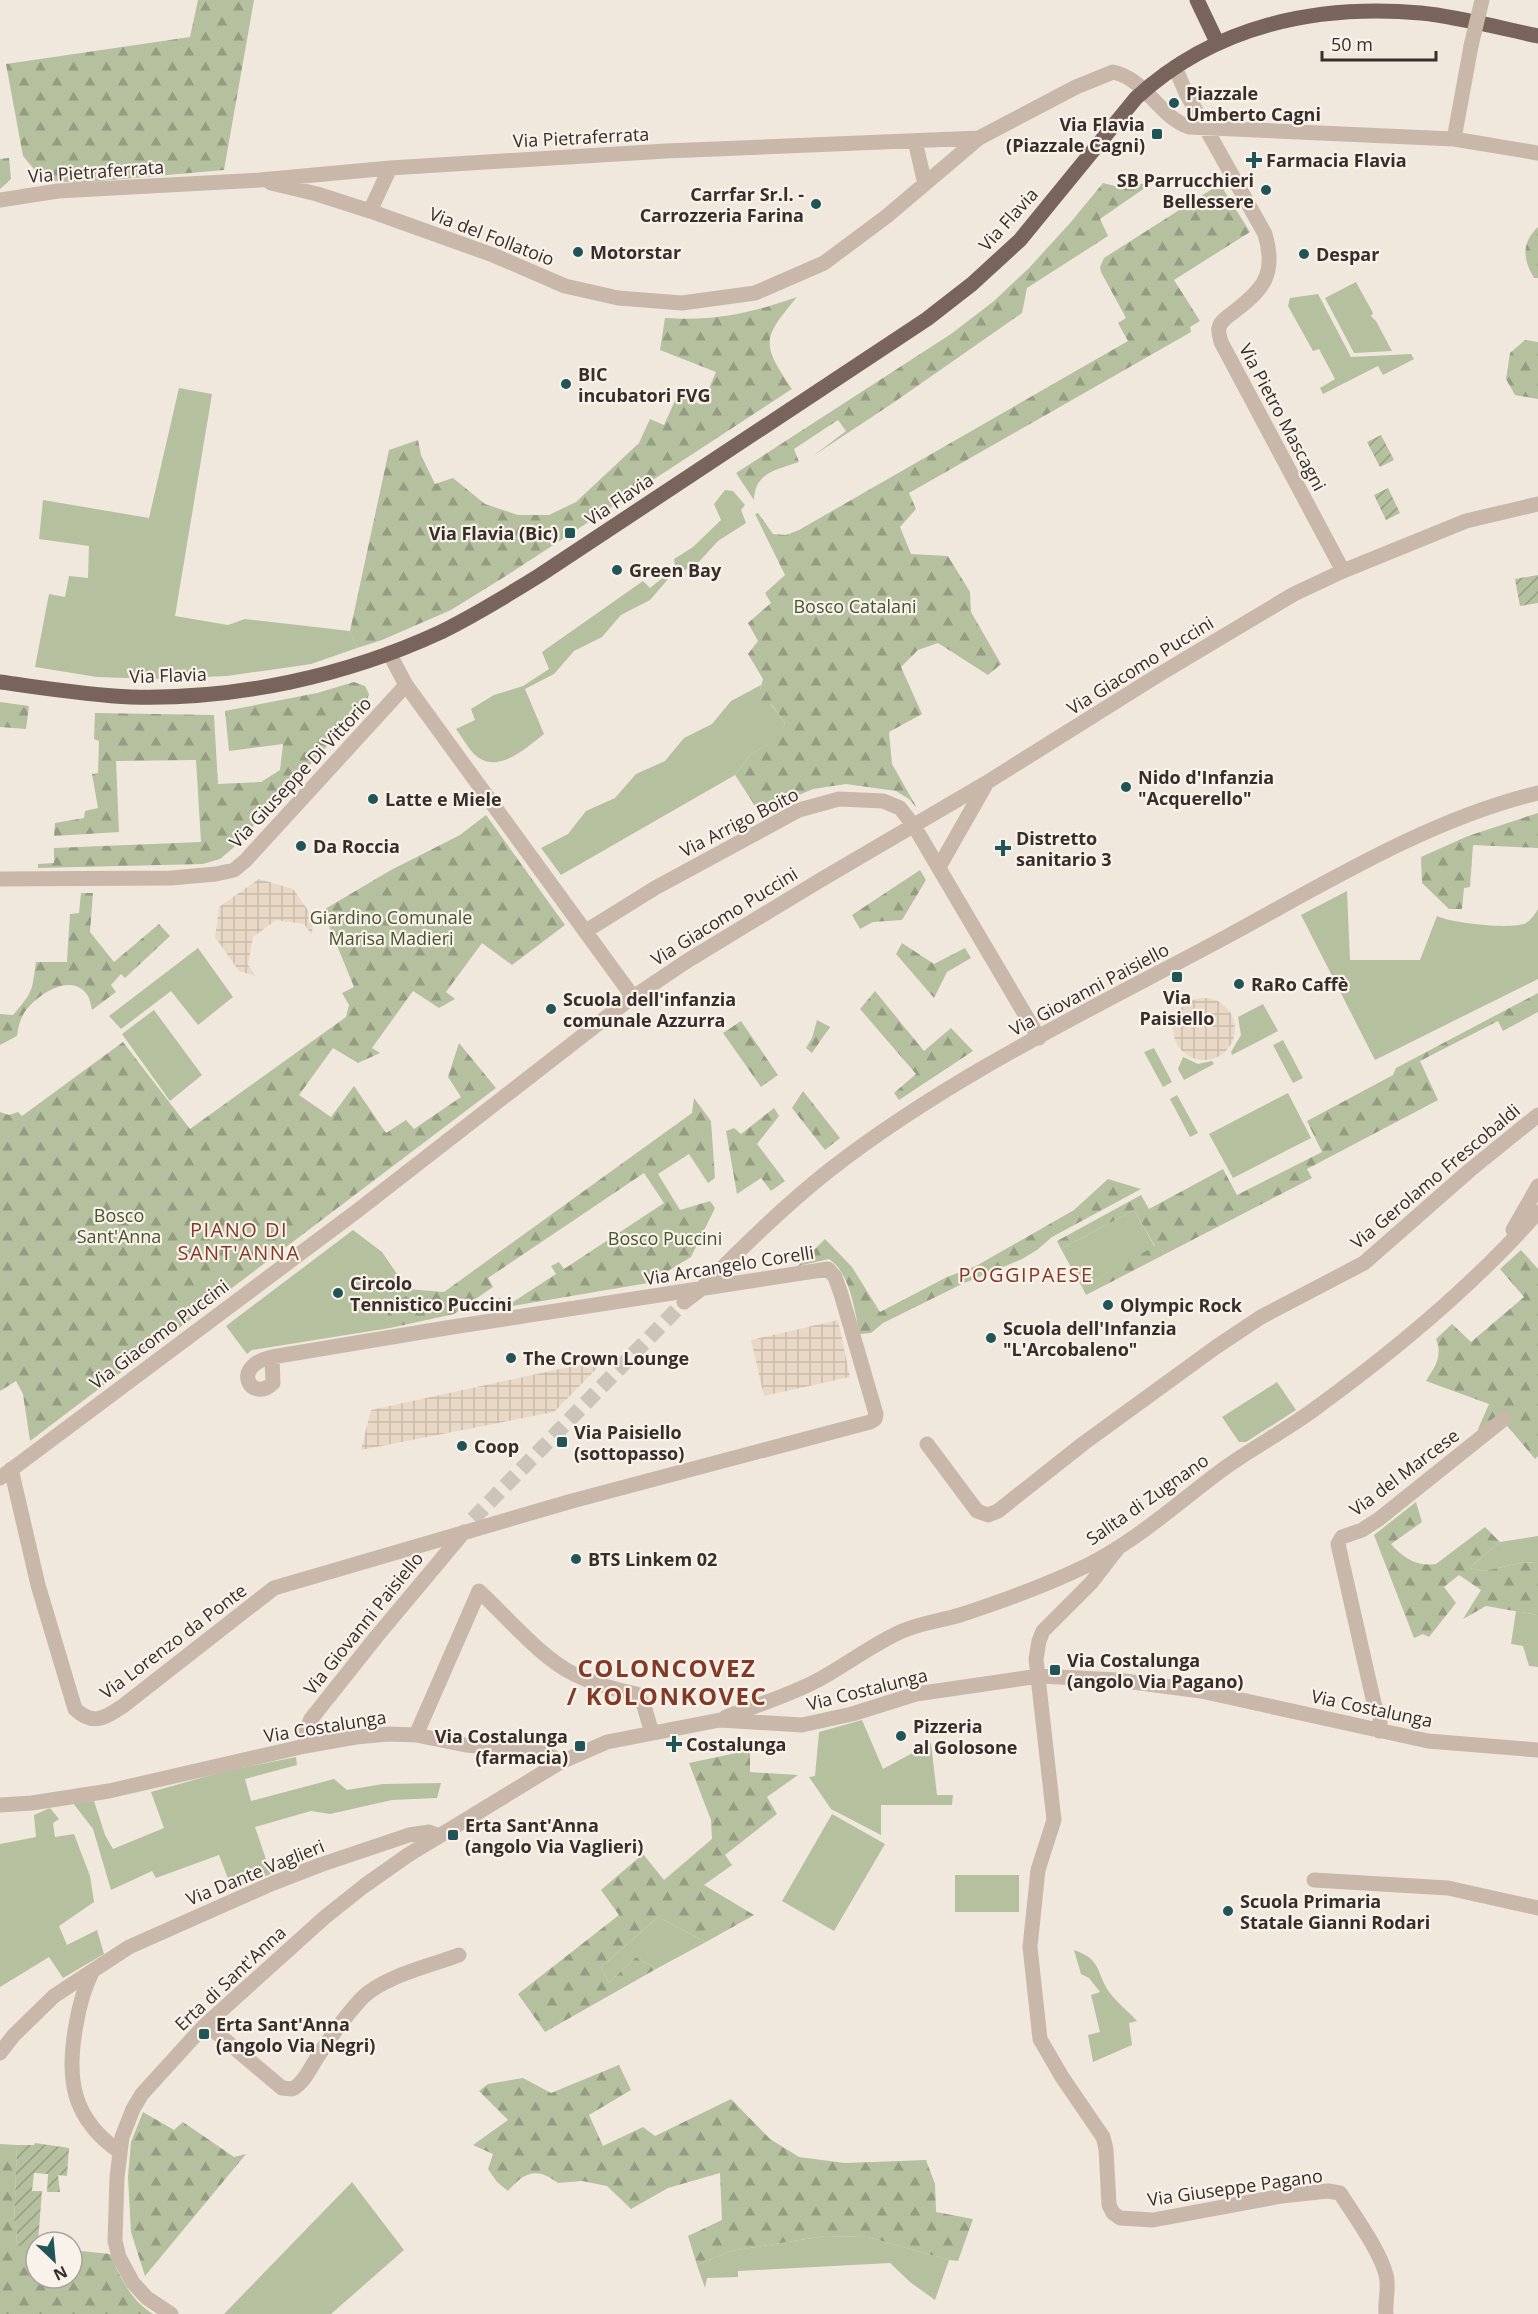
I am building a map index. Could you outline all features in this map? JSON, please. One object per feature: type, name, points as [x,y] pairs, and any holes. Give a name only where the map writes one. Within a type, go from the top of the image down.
[{"type":"main road","points":[[1197,0],[1217,42]]},
{"type":"main road","points":[[1144,90],[1175,67],[1217,42],[1275,22],[1310,14],[1384,11],[1423,14],[1538,36]]},
{"type":"main road","name":"Via Flavia","points":[[0,682],[88,694],[134,697],[210,694],[315,676],[389,653],[441,632],[538,577],[927,318],[972,284],[1020,240],[1111,126],[1144,90]]},
{"type":"street","points":[[1454,139],[1482,0]]},
{"type":"street","points":[[1175,67],[1185,93],[1207,130]]},
{"type":"street","name":"Via Pietraferrata","points":[[0,200],[58,191],[260,180],[390,168],[666,151],[979,138],[1076,87],[1113,72],[1131,78],[1144,90]]},
{"type":"street","points":[[1144,90],[1167,116],[1189,128],[1454,139],[1538,153]]},
{"type":"street","name":"Via Pietro Mascagni","points":[[1207,130],[1265,234],[1270,252],[1269,268],[1263,284],[1251,299],[1222,321],[1219,327],[1221,342],[1343,571]]},
{"type":"street","name":"Via del Follatoio","points":[[260,180],[317,194],[370,211],[493,255],[566,286],[618,298],[682,303],[755,293],[824,263],[887,216],[979,138]]},
{"type":"street","points":[[915,141],[925,184]]},
{"type":"street","points":[[370,211],[390,168]]},
{"type":"street","name":"Via Giacomo Puccini","points":[[6,1474],[357,1210],[633,997],[687,961],[986,783],[1160,674],[1294,594],[1343,571],[1466,521],[1538,504]]},
{"type":"street","points":[[389,653],[406,685],[633,997]]},
{"type":"street","name":"Via Giuseppe Di Vittorio","points":[[0,879],[171,878],[234,870],[245,861],[406,685]]},
{"type":"street","points":[[939,867],[986,783]]},
{"type":"street","name":"Via Giovanni Paisiello","points":[[692,1298],[789,1203],[834,1167],[951,1088],[1038,1038],[1386,852],[1475,813],[1538,794]]},
{"type":"street","name":"Via Arrigo Boito","points":[[586,931],[655,888],[799,810],[839,799],[883,801],[900,808],[914,826],[1038,1038]]},
{"type":"street","name":"Via Gerolamo Frescobaldi","points":[[927,1444],[977,1510],[988,1515],[998,1511],[1084,1443],[1216,1347],[1261,1317],[1364,1263],[1470,1170],[1538,1115]]},
{"type":"street","points":[[1502,1253],[1538,1186]]},
{"type":"street","name":"Salita di Zugnano","points":[[720,1720],[820,1679],[854,1657],[902,1631],[989,1606],[1088,1565],[1119,1546],[1244,1455],[1318,1407],[1374,1364],[1440,1310],[1502,1253],[1538,1212]]},
{"type":"street","name":"Via Arcangelo Corelli","points":[[272,1357],[446,1328],[692,1298],[755,1280],[828,1269],[835,1277],[876,1414],[875,1419],[464,1532]]},
{"type":"street","name":"Via del Marcese","points":[[1379,1731],[1381,1715],[1371,1690],[1338,1544],[1342,1537],[1362,1530],[1388,1512],[1504,1419]]},
{"type":"street","name":"Via Lorenzo da Ponte","points":[[6,1474],[75,1709],[84,1717],[95,1719],[107,1716],[123,1707],[274,1588],[464,1532]]},
{"type":"street","name":"Via Giovanni Paisiello","points":[[305,1746],[306,1731],[311,1719],[477,1517]]},
{"type":"street","name":"Via Giuseppe Pagano","points":[[1119,1546],[1091,1582],[1043,1631],[1036,1659],[1054,1820],[1038,1870],[1030,1947],[1040,2039],[1062,2077],[1103,2137],[1106,2150],[1108,2205],[1113,2213],[1120,2218],[1153,2220],[1282,2196],[1328,2191],[1340,2193],[1381,2264],[1387,2280],[1386,2314]]},
{"type":"street","points":[[416,1735],[479,1591],[549,1657],[573,1674],[620,1691],[637,1694],[644,1706],[651,1733]]},
{"type":"street","name":"Via Costalunga","points":[[2,1806],[109,1791],[305,1746],[389,1734],[416,1735],[466,1745],[543,1753],[559,1762],[607,1742],[720,1720],[802,1725],[876,1708],[916,1694],[1039,1676],[1117,1680],[1202,1691],[1428,1741],[1538,1750]]},
{"type":"street","name":"Erta di Sant'Anna","points":[[171,2314],[147,2298],[133,2283],[119,2257],[115,2241],[115,2209],[122,2137],[126,2123],[142,2094],[206,2024],[364,1886],[439,1836],[559,1762]]},
{"type":"street","name":"Via Dante Vaglieri","points":[[0,2053],[14,2035],[54,1996],[129,1947],[320,1864],[409,1835],[429,1832],[439,1836]]},
{"type":"street","points":[[1314,1881],[1448,1888],[1538,1908]]},
{"type":"street","points":[[206,2024],[282,2088],[292,2089],[300,2083],[320,2052],[363,1998],[376,1987],[459,1955]]},
{"type":"street","points":[[94,1969],[85,1987],[79,2008],[70,2068],[82,2110],[90,2124],[104,2141],[120,2152]]},
{"type":"green space","points":[[198,0],[254,0],[224,170],[77,183],[43,180],[23,156],[6,64],[190,37]]},
{"type":"green space","points":[[9,158],[11,179],[0,189],[0,159]]},
{"type":"green space","points":[[1103,183],[1115,186],[1152,183],[1100,219],[1108,236],[1027,288],[1022,313],[813,456],[846,431],[838,420],[794,449],[799,462],[775,470],[763,478],[758,483],[754,500],[736,473],[951,334],[994,301],[1029,268]]},
{"type":"green space","name":"Bosco Catalani","points":[[1220,184],[1250,232],[1174,280],[1200,321],[1190,327],[1191,332],[909,493],[916,509],[900,527],[911,554],[948,556],[970,592],[971,612],[1001,664],[988,675],[938,643],[918,650],[901,667],[922,714],[889,732],[892,764],[917,808],[909,799],[896,791],[846,784],[813,789],[759,812],[735,775],[751,754],[776,740],[785,723],[772,705],[760,701],[763,679],[748,654],[758,641],[748,623],[771,603],[765,593],[785,575],[755,514],[758,513],[773,534],[786,535],[799,530],[1128,341],[1118,323],[1126,318],[1101,272],[1100,267],[1104,258]]},
{"type":"green space","points":[[1538,227],[1538,278],[1534,278],[1525,251],[1532,233]]},
{"type":"green space","points":[[1356,282],[1373,313],[1371,316],[1392,351],[1354,353],[1325,298]]},
{"type":"green space","points":[[1318,294],[1351,357],[1411,354],[1414,359],[1383,375],[1378,366],[1323,394],[1320,388],[1335,379],[1319,349],[1313,351],[1288,306],[1290,298]]},
{"type":"green space","points":[[797,297],[777,323],[770,342],[775,361],[792,389],[451,610],[382,640],[357,648],[350,631],[389,450],[418,440],[421,455],[435,484],[453,478],[485,504],[518,515],[549,515],[576,502],[639,443],[650,419],[664,425],[678,394],[702,405],[716,372],[660,350],[665,318],[684,319],[732,315]]},
{"type":"green space","points":[[1525,340],[1538,342],[1538,399],[1515,395],[1506,379],[1510,353]]},
{"type":"green space","points":[[179,388],[212,394],[175,616],[228,625],[245,619],[350,631],[357,648],[311,664],[227,676],[157,679],[97,677],[35,667],[49,594],[65,597],[69,576],[88,578],[89,546],[39,539],[43,500],[149,518]]},
{"type":"green space","points":[[1381,435],[1394,460],[1380,467],[1367,442]]},
{"type":"green space","points":[[1388,488],[1400,513],[1386,520],[1374,495]]},
{"type":"green space","points":[[725,490],[733,491],[745,505],[741,510],[746,523],[718,541],[697,564],[669,578],[650,600],[621,615],[602,637],[574,651],[554,674],[525,689],[544,734],[520,752],[501,761],[482,760],[473,753],[456,729],[475,720],[471,709],[494,695],[523,686],[549,669],[542,652],[643,581],[650,588],[675,568],[674,559],[693,547],[721,520],[714,504]]},
{"type":"green space","points":[[1538,575],[1538,603],[1520,606],[1515,579]]},
{"type":"green space","points":[[354,682],[365,686],[369,694],[366,704],[233,848],[220,859],[203,864],[38,868],[38,864],[54,863],[54,848],[201,842],[196,760],[116,761],[119,832],[54,836],[55,823],[84,818],[85,811],[98,808],[92,774],[98,773],[99,741],[94,739],[95,713],[214,715],[218,784],[261,782],[280,770],[283,744],[229,751],[225,711],[317,693]]},
{"type":"green space","points":[[761,685],[760,690],[785,723],[777,740],[751,754],[735,775],[561,875],[541,848],[568,834],[586,811],[615,798],[636,774],[665,761],[684,738],[712,724],[731,701]]},
{"type":"green space","points":[[0,702],[29,706],[26,729],[0,727]]},
{"type":"green space","points":[[1538,813],[1538,848],[1473,845],[1470,887],[1464,888],[1462,909],[1449,909],[1422,883],[1421,857],[1468,836]]},
{"type":"green space","name":"Bosco Sant'Anna","points":[[486,815],[565,925],[512,965],[482,943],[446,992],[455,999],[439,1008],[413,991],[372,1048],[380,1053],[358,1063],[333,1048],[299,1095],[331,1117],[354,1086],[386,1133],[406,1120],[414,1129],[461,1097],[448,1077],[459,1043],[496,1088],[30,1441],[23,1394],[16,1381],[0,1391],[0,1112],[9,1115],[18,1112],[22,1116],[123,1042],[190,1129],[346,1017],[349,1005],[342,993],[354,987],[327,921],[325,909],[391,870],[460,835]]},
{"type":"green space","points":[[920,870],[926,880],[902,920],[873,922],[860,929],[852,915]]},
{"type":"green space","points":[[1347,891],[1350,960],[1420,960],[1437,916],[1468,923],[1508,926],[1526,923],[1538,909],[1538,979],[1375,1060],[1301,915]]},
{"type":"green space","points":[[81,893],[93,893],[90,932],[114,962],[159,924],[170,936],[125,978],[121,974],[111,985],[116,992],[92,1010],[88,996],[81,989],[73,985],[54,988],[29,1006],[19,1024],[17,1036],[0,1045],[0,1014],[13,1015],[28,996],[36,962],[67,962],[70,914],[79,913]]},
{"type":"green space","points":[[902,943],[934,964],[965,948],[971,958],[947,972],[934,998],[896,954]]},
{"type":"green space","points":[[198,948],[233,997],[198,1025],[171,991],[121,1029],[109,1016]]},
{"type":"green space","points":[[875,991],[924,1051],[951,1028],[973,1051],[899,1100],[894,1093],[916,1074],[860,1009]]},
{"type":"green space","points":[[1538,993],[1538,1012],[1503,1031],[1498,1021],[1420,1061],[1438,1100],[1307,1169],[1312,1178],[1086,1295],[1082,1287],[1155,1246],[1134,1210],[1061,1249],[1057,1241],[1141,1195],[1149,1209],[1223,1169],[1237,1195],[1322,1152],[1307,1121],[1393,1075],[1396,1068]]},
{"type":"green space","points":[[1263,1004],[1278,1031],[1232,1055],[1231,1052],[1241,1035],[1238,1017]]},
{"type":"green space","points":[[154,1010],[202,1075],[170,1101],[122,1034]]},
{"type":"green space","points":[[817,1020],[830,1027],[812,1053],[806,1048],[812,1038]]},
{"type":"green space","points":[[741,1021],[778,1075],[761,1087],[723,1033]]},
{"type":"green space","points":[[1283,1040],[1303,1078],[1293,1083],[1273,1045]]},
{"type":"green space","points":[[1154,1048],[1172,1082],[1163,1087],[1144,1052]]},
{"type":"green space","points":[[1183,1057],[1198,1064],[1212,1061],[1214,1064],[1184,1080],[1178,1069]]},
{"type":"green space","points":[[803,1091],[840,1138],[825,1150],[792,1108]]},
{"type":"green space","points":[[1288,1093],[1311,1138],[1233,1178],[1209,1134]]},
{"type":"green space","points":[[1177,1095],[1198,1133],[1190,1137],[1170,1099]]},
{"type":"green space","name":"Bosco Puccini","points":[[694,1098],[711,1121],[715,1178],[708,1183],[689,1154],[658,1174],[680,1210],[710,1201],[715,1208],[691,1257],[648,1283],[477,1312],[500,1298],[507,1306],[556,1274],[551,1266],[559,1262],[564,1269],[664,1203],[644,1173],[488,1278],[493,1287],[454,1314],[390,1328],[387,1310],[407,1295],[392,1273],[395,1271],[408,1289],[444,1292],[692,1113]]},
{"type":"green space","points":[[774,1108],[779,1116],[757,1144],[785,1181],[771,1191],[761,1178],[737,1194],[726,1131],[734,1128],[741,1134]]},
{"type":"green space","points":[[1108,1179],[1141,1189],[1052,1237],[1022,1259],[962,1284],[883,1323],[871,1333],[860,1334],[847,1283],[829,1259],[798,1266],[825,1239],[852,1267],[880,1312],[947,1277],[976,1266],[1074,1210]]},
{"type":"green space","points":[[1134,1210],[1155,1247],[1082,1287],[1061,1249]]},
{"type":"green space","name":"Circolo Tennistico Puccini","points":[[353,1230],[382,1252],[395,1271],[392,1273],[407,1295],[388,1310],[390,1328],[252,1350],[247,1354],[226,1326]]},
{"type":"green space","points":[[1521,1250],[1538,1269],[1538,1456],[1535,1459],[1505,1423],[1480,1434],[1478,1429],[1489,1404],[1426,1381],[1438,1356],[1436,1339],[1452,1324],[1471,1342],[1524,1297],[1500,1269]]},
{"type":"green space","points":[[1277,1382],[1296,1410],[1246,1442],[1239,1442],[1222,1417]]},
{"type":"green space","points":[[1416,1502],[1422,1522],[1391,1544],[1396,1549],[1417,1563],[1436,1564],[1485,1527],[1500,1542],[1469,1568],[1484,1571],[1520,1563],[1538,1562],[1538,1615],[1486,1606],[1463,1619],[1481,1590],[1459,1575],[1444,1587],[1456,1603],[1429,1637],[1423,1634],[1414,1638],[1374,1535]]},
{"type":"green space","points":[[1538,1536],[1538,1562],[1520,1563],[1484,1571],[1469,1568],[1500,1542]]},
{"type":"green space","points":[[1516,1611],[1538,1615],[1538,1667],[1529,1666],[1523,1646],[1511,1644]]},
{"type":"green space","points":[[862,1720],[883,1769],[931,1743],[937,1795],[953,1795],[952,1805],[881,1805],[881,1835],[831,1809],[809,1777],[815,1776],[819,1732]]},
{"type":"green space","points":[[750,1750],[750,1772],[798,1775],[767,1797],[777,1814],[725,1855],[732,1865],[704,1885],[754,1915],[706,1942],[658,1917],[601,1967],[609,1983],[636,1957],[656,1969],[545,2032],[518,1994],[619,1915],[601,1890],[643,1854],[664,1880],[712,1839],[711,1820],[689,1763]]},
{"type":"green space","points":[[296,1757],[297,1765],[245,1779],[251,1801],[334,1779],[347,1790],[383,1784],[441,1783],[437,1798],[392,1800],[330,1814],[311,1811],[255,1827],[271,1874],[232,1889],[219,1855],[156,1878],[152,1871],[111,1890],[93,1829],[73,1803],[94,1801],[105,1835],[113,1849],[164,1828],[151,1792],[222,1772]]},
{"type":"green space","points":[[50,1808],[59,1819],[53,1823],[55,1837],[74,1834],[90,1876],[94,1902],[59,1926],[67,1945],[97,1930],[104,1954],[63,1978],[49,1957],[0,1987],[0,1844],[36,1837],[34,1815]]},
{"type":"green space","points":[[832,1814],[885,1844],[834,1931],[782,1901]]},
{"type":"green space","points":[[955,1875],[1019,1875],[1019,1912],[955,1912]]},
{"type":"green space","points":[[658,1917],[706,1942],[656,1969],[636,1957],[609,1983],[601,1967]]},
{"type":"green space","points":[[1074,1950],[1093,1961],[1107,1989],[1137,2021],[1129,2023],[1132,2045],[1093,2062],[1088,2035],[1100,2032],[1091,1995],[1100,1992],[1089,1978],[1081,1974]]},
{"type":"green space","points":[[619,2065],[631,2090],[589,2115],[603,2146],[643,2127],[655,2136],[731,2099],[770,2139],[799,2157],[845,2163],[926,2160],[935,2184],[936,2212],[973,2219],[958,2261],[868,2237],[825,2236],[731,2251],[697,2265],[688,2236],[722,2220],[720,2173],[668,2188],[631,2209],[607,2186],[582,2181],[558,2183],[537,2173],[526,2175],[508,2191],[497,2182],[488,2169],[493,2154],[473,2145],[508,2120],[479,2091],[488,2084],[523,2078],[551,2093]]},
{"type":"green space","points":[[143,2112],[174,2130],[183,2122],[234,2157],[246,2154],[145,2276],[131,2232],[128,2177],[131,2142]]},
{"type":"green space","points":[[35,2143],[69,2148],[67,2176],[58,2175],[60,2192],[47,2192],[48,2174],[34,2173],[32,2191],[42,2191],[39,2230],[24,2230],[24,2246],[16,2246],[17,2228],[14,2227],[17,2145],[34,2145]]},
{"type":"green space","points":[[0,2144],[17,2145],[14,2227],[17,2228],[16,2245],[24,2245],[24,2290],[84,2290],[84,2251],[110,2254],[132,2295],[153,2314],[0,2314]]},
{"type":"green space","points":[[352,2182],[404,2250],[331,2314],[224,2314]]},
{"type":"green space","points":[[825,2236],[868,2237],[949,2260],[935,2300],[910,2282],[890,2263],[738,2271],[738,2277],[707,2278],[705,2288],[697,2265],[731,2251]]},
{"type":"shaded area","points":[[259,879],[293,889],[313,917],[312,935],[304,924],[276,920],[253,937],[248,965],[256,976],[239,971],[215,937],[219,907]]},
{"type":"shaded area","points":[[1198,998],[1210,998],[1226,1007],[1233,1017],[1235,1029],[1233,1041],[1226,1051],[1210,1060],[1198,1060],[1187,1055],[1178,1046],[1173,1035],[1173,1023],[1178,1012],[1187,1003]]},
{"type":"shaded area","points":[[838,1320],[850,1377],[764,1396],[751,1340]]},
{"type":"shaded area","points":[[606,1359],[554,1412],[361,1450],[371,1410]]},
{"type":"tunnel","points":[[473,1519],[684,1302]]},
{"type":"place","name":"Piazzale Umberto Cagni","points":[[1174,103]]},
{"type":"place","name":"Via Flavia (Piazzale Cagni)","points":[[1157,134]]},
{"type":"place","name":"Farmacia Flavia","points":[[1254,160]]},
{"type":"place","name":"SB Parrucchieri Bellessere","points":[[1266,190]]},
{"type":"place","name":"Carrfar Sr.l. - Carrozzeria Farina","points":[[816,204]]},
{"type":"place","name":"Motorstar","points":[[578,252]]},
{"type":"place","name":"Despar","points":[[1304,254]]},
{"type":"place","name":"BIC incubatori FVG","points":[[566,384]]},
{"type":"place","name":"Via Flavia (Bic)","points":[[570,533]]},
{"type":"place","name":"Green Bay","points":[[617,570]]},
{"type":"place","name":"Nido d'Infanzia \"Acquerello\"","points":[[1126,787]]},
{"type":"place","name":"Latte e Miele","points":[[373,799]]},
{"type":"place","name":"Da Roccia","points":[[301,846]]},
{"type":"place","name":"Distretto sanitario 3","points":[[1003,848]]},
{"type":"place","name":"Via Paisiello","points":[[1177,977]]},
{"type":"place","name":"RaRo Caffè","points":[[1239,984]]},
{"type":"place","name":"Scuola dell'infanzia comunale Azzurra","points":[[551,1009]]},
{"type":"place","name":"Circolo Tennistico Puccini","points":[[338,1293]]},
{"type":"place","name":"Olympic Rock","points":[[1108,1305]]},
{"type":"place","name":"Scuola dell'Infanzia \"L'Arcobaleno\"","points":[[991,1338]]},
{"type":"place","name":"The Crown Lounge","points":[[511,1358]]},
{"type":"place","name":"Via Paisiello (sottopasso)","points":[[562,1442]]},
{"type":"place","name":"Coop","points":[[462,1446]]},
{"type":"place","name":"BTS Linkem 02","points":[[576,1559]]},
{"type":"place","name":"Via Costalunga (angolo Via Pagano)","points":[[1055,1670]]},
{"type":"place","name":"Pizzeria al Golosone","points":[[901,1736]]},
{"type":"place","name":"Costalunga","points":[[674,1744]]},
{"type":"place","name":"Via Costalunga (farmacia)","points":[[580,1746]]},
{"type":"place","name":"Erta Sant'Anna (angolo Via Vaglieri)","points":[[453,1835]]},
{"type":"place","name":"Scuola Primaria Statale Gianni Rodari","points":[[1228,1911]]},
{"type":"place","name":"Erta Sant'Anna (angolo Via Negri)","points":[[204,2034]]},
{"type":"district","name":"PIANO DI SANT'ANNA","points":[[239,1240]]},
{"type":"district","name":"POGGIPAESE","points":[[1026,1274]]},
{"type":"district","name":"COLONCOVEZ / KOLONKOVEC","points":[[667,1681]]},
{"type":"park label","name":"Giardino Comunale Marisa Madieri","points":[[391,927]]}]
